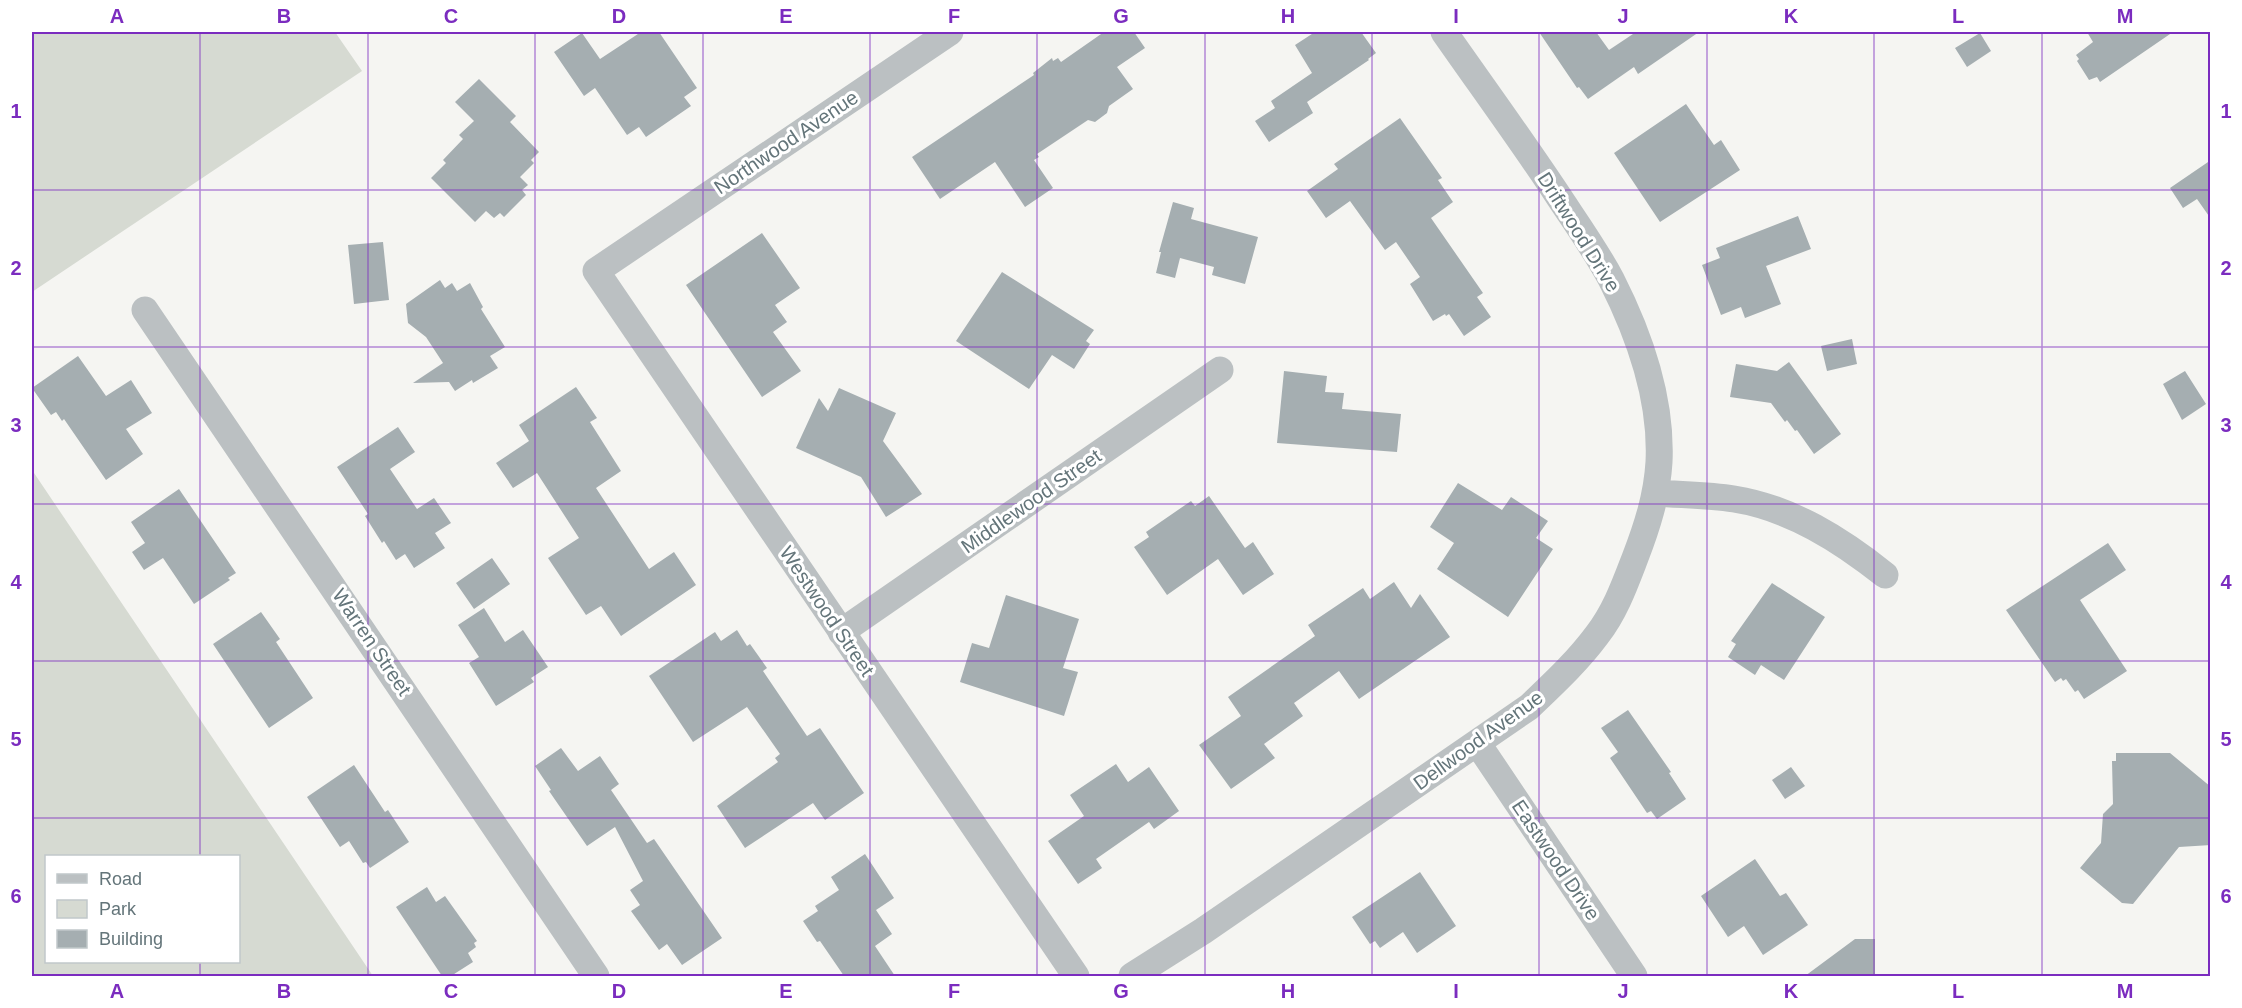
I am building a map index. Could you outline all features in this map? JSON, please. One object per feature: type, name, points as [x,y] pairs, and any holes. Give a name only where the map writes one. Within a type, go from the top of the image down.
[{"type":"street","name":"Northwood Avenue","points":[[622,254],[951,32]]},
{"type":"street","name":"Driftwood Drive","points":[[1444,32],[1538,166],[1612,280],[1634,332],[1651,383],[1657,421],[1659,460],[1656,493]]},
{"type":"street","name":"Westwood Street","points":[[622,254],[596,272],[1076,976]]},
{"type":"street","name":"Warren Street","points":[[145,310],[383,658],[596,976]]},
{"type":"street","name":"Middlewood Street","points":[[841,632],[1220,370]]},
{"type":"street","points":[[1656,493],[1736,499],[1782,512],[1821,530],[1857,552],[1885,575]]},
{"type":"street","name":"Dellwood Avenue","points":[[1132,976],[1213,924],[1529,707],[1575,663],[1599,633],[1619,597],[1646,531],[1656,493]]},
{"type":"street","name":"Eastwood Drive","points":[[1478,744],[1634,976]]},
{"type":"green space","points":[[32,32],[335,32],[362,71],[32,292]]},
{"type":"green space","points":[[32,470],[373,976],[32,976]]},
{"type":"building","points":[[641,32],[659,32],[697,88],[684,97],[691,106],[646,137],[639,127],[627,135],[595,88],[584,96],[554,52],[582,33],[600,59]]},
{"type":"building","points":[[1104,32],[1134,32],[1145,48],[1117,67],[1133,89],[1109,106],[1107,113],[1095,122],[1088,120],[1037,154],[1039,157],[1034,160],[1053,188],[1025,207],[995,162],[940,199],[912,157],[1034,75],[1033,73],[1052,58],[1053,61],[1058,58],[1061,62]]},
{"type":"building","points":[[1315,32],[1361,32],[1376,53],[1307,102],[1313,113],[1269,142],[1255,121],[1275,108],[1271,101],[1312,73],[1295,45]]},
{"type":"building","points":[[1539,32],[1596,32],[1609,50],[1636,32],[1699,32],[1638,74],[1634,67],[1588,99],[1579,87],[1577,88]]},
{"type":"building","points":[[2087,32],[2173,32],[2100,82],[2097,77],[2089,80],[2077,61],[2079,59],[2076,55],[2093,42]]},
{"type":"building","points":[[1980,33],[1991,51],[1967,67],[1955,48]]},
{"type":"building","points":[[479,79],[516,116],[510,122],[539,152],[531,160],[534,163],[520,177],[528,185],[522,190],[526,195],[504,217],[500,213],[494,218],[486,211],[475,222],[431,178],[446,163],[443,160],[463,139],[459,135],[474,121],[455,102]]},
{"type":"building","points":[[1686,104],[1714,145],[1721,140],[1740,170],[1660,222],[1614,153]]},
{"type":"building","points":[[1400,118],[1442,178],[1438,180],[1453,202],[1431,218],[1483,293],[1477,297],[1491,317],[1464,336],[1449,314],[1433,321],[1410,284],[1420,277],[1396,242],[1385,250],[1350,201],[1326,218],[1307,191],[1338,169],[1334,164]]},
{"type":"building","points":[[2211,160],[2211,219],[2197,199],[2183,208],[2170,188]]},
{"type":"building","points":[[1173,202],[1194,208],[1191,219],[1258,237],[1245,284],[1212,275],[1214,267],[1180,258],[1175,278],[1156,273],[1161,252],[1159,252]]},
{"type":"building","points":[[1798,216],[1811,249],[1766,266],[1781,304],[1745,318],[1741,307],[1721,315],[1702,265],[1720,258],[1716,248]]},
{"type":"building","points":[[762,233],[800,288],[775,305],[787,322],[773,332],[801,371],[762,397],[686,285]]},
{"type":"building","points":[[383,242],[389,300],[354,304],[348,245]]},
{"type":"building","points":[[1002,272],[1094,330],[1086,341],[1090,344],[1074,369],[1052,355],[1029,389],[956,341]]},
{"type":"building","points":[[440,280],[445,288],[452,283],[457,291],[470,283],[483,307],[481,309],[505,347],[490,356],[498,368],[455,391],[449,382],[413,383],[443,363],[426,337],[408,323],[406,304]]},
{"type":"building","points":[[1852,339],[1857,364],[1827,371],[1821,346]]},
{"type":"building","points":[[78,356],[106,396],[131,380],[152,413],[126,429],[143,454],[106,480],[64,419],[62,421],[56,412],[51,415],[32,388]]},
{"type":"building","points":[[1789,362],[1841,434],[1814,454],[1797,430],[1795,431],[1787,420],[1785,422],[1771,403],[1730,397],[1736,364],[1777,371]]},
{"type":"building","points":[[1284,371],[1327,376],[1325,392],[1344,393],[1342,409],[1401,414],[1397,452],[1277,443]]},
{"type":"building","points":[[2185,371],[2206,404],[2182,420],[2163,384]]},
{"type":"building","points":[[576,387],[597,418],[590,422],[621,471],[596,488],[649,569],[674,552],[696,585],[621,636],[601,606],[586,615],[548,558],[579,538],[537,473],[513,488],[496,463],[529,441],[519,425]]},
{"type":"building","points":[[839,388],[896,413],[883,441],[922,494],[886,517],[861,477],[796,448],[819,398],[828,411]]},
{"type":"building","points":[[398,427],[415,452],[390,469],[417,509],[434,498],[451,523],[435,533],[445,548],[414,568],[405,554],[396,560],[384,541],[382,543],[365,516],[368,514],[337,467]]},
{"type":"building","points":[[1458,483],[1502,510],[1511,497],[1548,521],[1536,538],[1553,549],[1508,617],[1437,569],[1454,543],[1430,527]]},
{"type":"building","points":[[179,489],[236,573],[228,578],[230,580],[194,604],[163,558],[144,570],[132,552],[145,543],[131,522]]},
{"type":"building","points":[[1209,496],[1245,548],[1253,542],[1274,574],[1243,595],[1218,559],[1167,595],[1134,547],[1149,537],[1146,532],[1191,501],[1195,506]]},
{"type":"building","points":[[2108,543],[2126,570],[2080,600],[2127,671],[2084,699],[2078,690],[2075,692],[2066,679],[2063,681],[2061,678],[2055,682],[2006,610]]},
{"type":"building","points":[[492,558],[510,584],[474,609],[456,583]]},
{"type":"building","points":[[1394,582],[1411,608],[1420,594],[1450,637],[1359,699],[1339,671],[1294,703],[1303,716],[1264,744],[1275,758],[1231,789],[1199,745],[1241,716],[1228,697],[1315,636],[1308,625],[1363,588],[1370,599]]},
{"type":"building","points":[[1772,583],[1825,617],[1784,680],[1761,665],[1755,675],[1728,657],[1736,644],[1731,641]]},
{"type":"building","points":[[1006,595],[1079,619],[1063,668],[1078,672],[1064,716],[960,682],[972,643],[989,648]]},
{"type":"building","points":[[484,608],[505,642],[523,630],[548,667],[531,678],[534,682],[496,706],[469,663],[479,657],[458,625]]},
{"type":"building","points":[[261,612],[280,639],[276,642],[313,698],[269,728],[213,644]]},
{"type":"building","points":[[737,630],[747,646],[750,644],[767,668],[763,671],[807,736],[820,728],[864,793],[825,820],[813,803],[745,848],[717,806],[778,762],[775,758],[780,754],[747,707],[693,742],[649,676],[715,632],[721,641]]},
{"type":"building","points":[[1628,710],[1671,772],[1669,773],[1686,799],[1657,819],[1651,811],[1647,813],[1610,758],[1618,752],[1601,728]]},
{"type":"building","points":[[561,748],[578,771],[600,756],[619,784],[611,790],[647,843],[654,839],[722,938],[682,965],[667,944],[659,950],[631,911],[640,905],[630,890],[643,881],[615,827],[587,846],[549,791],[551,790],[535,766]]},
{"type":"building","points":[[2116,753],[2170,753],[2211,787],[2211,845],[2179,847],[2133,904],[2122,903],[2080,868],[2101,843],[2103,814],[2113,804],[2112,761],[2116,761]]},
{"type":"building","points":[[1116,764],[1128,782],[1149,767],[1179,811],[1154,829],[1149,822],[1096,859],[1102,868],[1078,884],[1048,841],[1084,816],[1070,795]]},
{"type":"building","points":[[354,765],[385,812],[388,810],[409,842],[370,868],[366,862],[363,863],[349,841],[340,847],[307,797]]},
{"type":"building","points":[[1791,767],[1805,786],[1785,799],[1772,780]]},
{"type":"building","points":[[865,854],[894,898],[876,910],[892,934],[875,946],[895,976],[844,976],[803,921],[818,911],[815,906],[839,890],[831,877]]},
{"type":"building","points":[[1755,859],[1780,896],[1786,893],[1808,925],[1763,955],[1744,926],[1728,937],[1701,896]]},
{"type":"building","points":[[1420,872],[1456,926],[1417,953],[1403,932],[1380,948],[1375,941],[1370,944],[1352,917]]},
{"type":"building","points":[[427,887],[436,902],[445,896],[477,941],[474,943],[476,947],[468,953],[473,962],[451,976],[442,976],[396,907]]},
{"type":"building","points":[[1855,939],[1875,939],[1875,976],[1805,976]]}]
